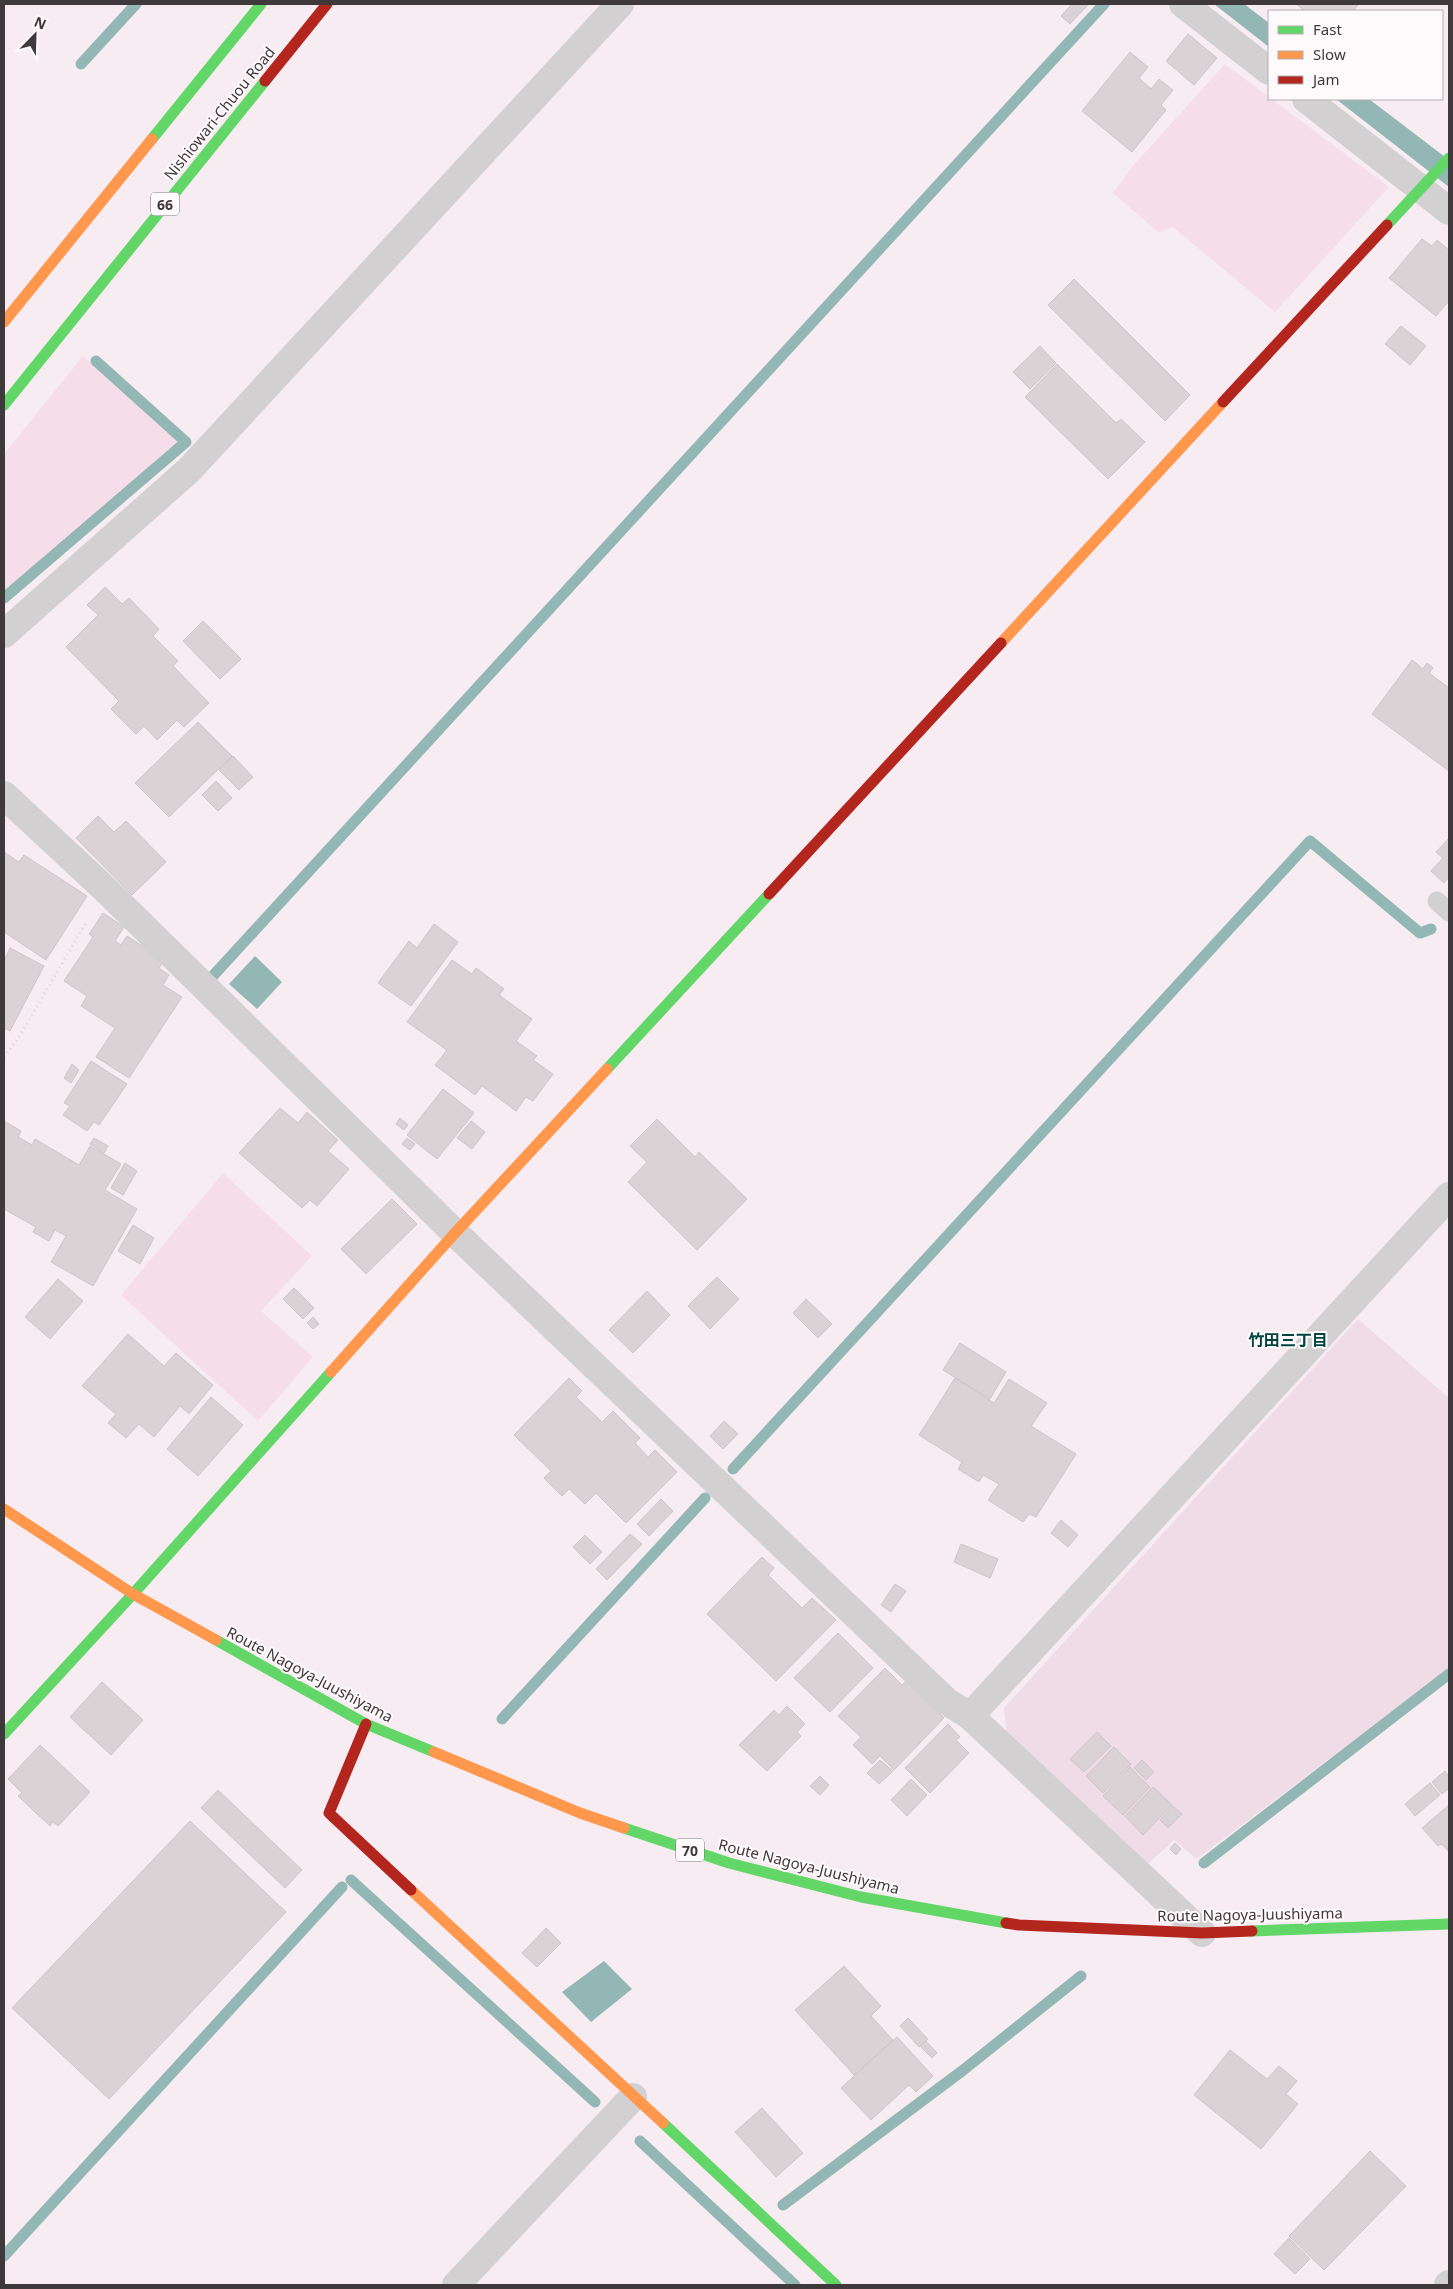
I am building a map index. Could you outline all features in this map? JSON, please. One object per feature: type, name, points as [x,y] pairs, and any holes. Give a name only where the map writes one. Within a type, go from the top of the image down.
[{"type":"street","points":[[4,322],[261,4]]},
{"type":"street","name":"Nishiowari-Chuou Road","points":[[4,405],[327,4]]},
{"type":"street","points":[[4,634],[189,470],[620,4]]},
{"type":"street","points":[[1183,4],[1268,70]]},
{"type":"street","points":[[1307,100],[1425,184],[1449,212]]},
{"type":"street","points":[[4,1734],[133,1594],[455,1233],[1449,158]]},
{"type":"street","points":[[4,795],[106,890],[455,1233],[946,1701],[970,1716],[1202,1934]]},
{"type":"street","points":[[970,1716],[1449,1196]]},
{"type":"street","name":"Route Nagoya-Juushiyama","points":[[4,1509],[133,1594],[366,1724],[580,1813],[729,1863],[861,1897],[1019,1926],[1202,1934],[1449,1924]]},
{"type":"street","points":[[366,1724],[329,1814],[836,2285]]},
{"type":"street","points":[[456,2285],[632,2097]]},
{"type":"path","points":[[4,1057],[20,1034],[106,890]]},
{"type":"shaded area","points":[[1214,4],[1244,4],[1268,22],[1268,46]]},
{"type":"shaded area","points":[[1225,64],[1268,96],[1268,100],[1273,100],[1389,187],[1275,312],[1173,227],[1158,232],[1113,193],[1132,167]]},
{"type":"shaded area","points":[[1337,100],[1370,100],[1449,160],[1449,187]]},
{"type":"shaded area","points":[[83,356],[185,447],[4,593],[4,454]]},
{"type":"shaded area","points":[[255,956],[282,982],[257,1009],[229,984]]},
{"type":"shaded area","points":[[223,1173],[312,1256],[261,1311],[313,1357],[258,1421],[121,1295]]},
{"type":"shaded area","points":[[1358,1319],[1449,1398],[1449,1668],[1197,1859],[1174,1840],[1148,1864],[1007,1734],[1004,1708]]},
{"type":"shaded area","points":[[604,1961],[632,1989],[591,2022],[562,1992]]},
{"type":"building","points":[[1072,4],[1089,4],[1070,24],[1061,16]]},
{"type":"building","points":[[1296,4],[1359,4],[1354,10],[1304,10]]},
{"type":"building","points":[[1188,34],[1217,58],[1194,85],[1166,61]]},
{"type":"building","points":[[1130,52],[1148,67],[1139,78],[1151,89],[1159,79],[1173,90],[1161,105],[1166,110],[1132,152],[1082,111]]},
{"type":"building","points":[[1422,239],[1432,246],[1437,240],[1449,250],[1449,301],[1436,316],[1389,278]]},
{"type":"building","points":[[1074,279],[1190,395],[1165,421],[1048,305]]},
{"type":"building","points":[[1401,326],[1426,346],[1410,365],[1385,344]]},
{"type":"building","points":[[1040,346],[1056,363],[1030,389],[1013,372]]},
{"type":"building","points":[[1057,364],[1116,423],[1121,419],[1145,442],[1108,479],[1025,397]]},
{"type":"building","points":[[105,587],[122,604],[129,598],[159,629],[153,636],[178,661],[173,666],[209,703],[184,727],[177,720],[157,740],[144,726],[136,734],[111,709],[119,701],[66,647],[98,615],[87,605]]},
{"type":"building","points":[[203,621],[241,659],[220,679],[183,641]]},
{"type":"building","points":[[1412,660],[1423,669],[1427,663],[1433,668],[1429,673],[1449,688],[1449,771],[1372,714]]},
{"type":"building","points":[[198,722],[232,756],[169,817],[135,783]]},
{"type":"building","points":[[233,756],[253,777],[239,790],[219,770]]},
{"type":"building","points":[[216,781],[232,798],[218,811],[202,795]]},
{"type":"building","points":[[98,816],[114,832],[126,821],[166,862],[132,895],[76,838]]},
{"type":"building","points":[[1449,838],[1449,877],[1444,883],[1431,871],[1443,858],[1436,852]]},
{"type":"building","points":[[4,852],[19,862],[24,855],[87,896],[46,960],[4,932]]},
{"type":"building","points":[[103,913],[124,927],[115,941],[121,945],[127,936],[164,960],[159,968],[169,975],[163,985],[182,997],[129,1078],[96,1057],[115,1028],[81,1006],[87,996],[64,981],[93,937],[89,934]]},
{"type":"building","points":[[434,924],[458,942],[411,1006],[378,983],[409,941],[417,948]]},
{"type":"building","points":[[10,948],[44,966],[10,1031],[4,1028],[4,961]]},
{"type":"building","points":[[452,960],[472,974],[476,968],[504,989],[499,995],[532,1019],[516,1041],[537,1056],[533,1060],[553,1074],[533,1101],[526,1097],[516,1111],[482,1086],[475,1095],[435,1065],[447,1050],[407,1022]]},
{"type":"building","points":[[91,1061],[127,1084],[99,1125],[94,1122],[87,1131],[63,1115],[70,1106],[64,1103]]},
{"type":"building","points":[[72,1064],[79,1070],[71,1083],[64,1078]]},
{"type":"building","points":[[443,1089],[474,1113],[437,1159],[407,1135]]},
{"type":"building","points":[[280,1108],[298,1123],[307,1112],[338,1140],[328,1151],[349,1169],[317,1206],[310,1200],[302,1208],[239,1153]]},
{"type":"building","points":[[400,1118],[408,1125],[404,1130],[396,1124]]},
{"type":"building","points":[[657,1119],[695,1157],[699,1152],[747,1199],[697,1250],[628,1182],[647,1162],[630,1146]]},
{"type":"building","points":[[4,1121],[21,1131],[18,1137],[32,1145],[35,1139],[79,1165],[90,1146],[121,1164],[105,1190],[137,1209],[93,1286],[51,1262],[66,1236],[55,1230],[49,1241],[33,1232],[36,1227],[4,1209]]},
{"type":"building","points":[[471,1121],[485,1132],[472,1149],[457,1138]]},
{"type":"building","points":[[94,1138],[108,1146],[104,1153],[90,1144]]},
{"type":"building","points":[[407,1138],[415,1144],[410,1150],[402,1144]]},
{"type":"building","points":[[125,1163],[137,1171],[123,1195],[111,1188]]},
{"type":"building","points":[[392,1199],[417,1224],[366,1274],[341,1249]]},
{"type":"building","points":[[133,1225],[154,1238],[140,1264],[118,1251]]},
{"type":"building","points":[[717,1277],[739,1299],[710,1329],[688,1306]]},
{"type":"building","points":[[58,1279],[83,1301],[50,1339],[25,1317]]},
{"type":"building","points":[[294,1288],[314,1308],[303,1319],[283,1299]]},
{"type":"building","points":[[647,1291],[670,1315],[633,1353],[609,1330]]},
{"type":"building","points":[[806,1299],[832,1324],[818,1338],[793,1313]]},
{"type":"building","points":[[313,1317],[319,1324],[313,1329],[307,1323]]},
{"type":"building","points":[[128,1334],[164,1366],[176,1353],[213,1385],[189,1414],[180,1406],[154,1437],[139,1424],[126,1438],[108,1423],[116,1414],[82,1386]]},
{"type":"building","points":[[960,1343],[1006,1372],[990,1399],[943,1370]]},
{"type":"building","points":[[569,1378],[582,1391],[576,1397],[602,1422],[613,1411],[640,1438],[635,1443],[648,1457],[655,1450],[677,1472],[626,1523],[596,1493],[585,1504],[569,1489],[562,1496],[544,1478],[551,1471],[514,1435]]},
{"type":"building","points":[[955,1378],[994,1403],[1009,1379],[1047,1403],[1031,1426],[1076,1454],[1036,1517],[1029,1514],[1023,1522],[988,1500],[999,1484],[983,1475],[979,1482],[958,1469],[962,1462],[919,1435]]},
{"type":"building","points":[[211,1397],[243,1425],[198,1476],[167,1449]]},
{"type":"building","points":[[724,1421],[738,1434],[723,1449],[710,1436]]},
{"type":"building","points":[[661,1499],[673,1511],[649,1536],[637,1524]]},
{"type":"building","points":[[1061,1520],[1078,1535],[1068,1547],[1051,1533]]},
{"type":"building","points":[[630,1534],[642,1544],[607,1580],[596,1569]]},
{"type":"building","points":[[585,1535],[602,1552],[590,1564],[573,1547]]},
{"type":"building","points":[[961,1544],[998,1559],[990,1578],[954,1562]]},
{"type":"building","points":[[762,1557],[774,1568],[768,1575],[802,1608],[812,1598],[836,1620],[776,1681],[707,1614]]},
{"type":"building","points":[[895,1584],[906,1591],[891,1612],[881,1605]]},
{"type":"building","points":[[838,1633],[873,1668],[830,1712],[794,1678]]},
{"type":"building","points":[[885,1668],[902,1685],[906,1681],[944,1718],[894,1770],[880,1756],[872,1764],[853,1745],[861,1737],[838,1716]]},
{"type":"building","points":[[102,1682],[143,1720],[111,1755],[70,1717]]},
{"type":"building","points":[[787,1706],[805,1724],[797,1732],[801,1736],[767,1771],[739,1745],[774,1710],[779,1715]]},
{"type":"building","points":[[948,1724],[960,1737],[956,1740],[969,1753],[930,1793],[905,1768]]},
{"type":"building","points":[[1097,1732],[1111,1746],[1084,1772],[1070,1759]]},
{"type":"building","points":[[40,1745],[90,1792],[58,1826],[53,1822],[50,1826],[18,1796],[22,1793],[8,1779]]},
{"type":"building","points":[[1114,1747],[1131,1764],[1103,1793],[1086,1776]]},
{"type":"building","points":[[880,1760],[893,1771],[879,1784],[867,1773]]},
{"type":"building","points":[[1142,1760],[1154,1772],[1146,1780],[1134,1768]]},
{"type":"building","points":[[1130,1767],[1150,1787],[1123,1815],[1103,1796]]},
{"type":"building","points":[[1445,1771],[1449,1777],[1449,1788],[1442,1794],[1432,1782]]},
{"type":"building","points":[[820,1776],[829,1785],[820,1795],[810,1786]]},
{"type":"building","points":[[911,1779],[927,1795],[907,1816],[891,1800]]},
{"type":"building","points":[[1430,1783],[1440,1795],[1415,1816],[1405,1804]]},
{"type":"building","points":[[1153,1787],[1172,1805],[1143,1835],[1125,1816]]},
{"type":"building","points":[[218,1790],[302,1870],[285,1888],[201,1808]]},
{"type":"building","points":[[1449,1805],[1449,1852],[1442,1844],[1438,1846],[1422,1828]]},
{"type":"building","points":[[1173,1806],[1182,1814],[1168,1828],[1160,1820]]},
{"type":"building","points":[[190,1821],[286,1912],[109,2099],[12,2008]]},
{"type":"building","points":[[1175,1843],[1181,1849],[1176,1855],[1170,1849]]},
{"type":"building","points":[[546,1928],[561,1943],[537,1967],[522,1953]]},
{"type":"building","points":[[844,1966],[881,2006],[871,2016],[893,2040],[854,2075],[795,2010]]},
{"type":"building","points":[[908,2018],[928,2039],[919,2047],[900,2026]]},
{"type":"building","points":[[897,2037],[933,2076],[916,2092],[909,2085],[871,2120],[841,2088]]},
{"type":"building","points":[[926,2041],[937,2053],[932,2058],[920,2046]]},
{"type":"building","points":[[1230,2050],[1267,2079],[1279,2066],[1297,2081],[1286,2094],[1298,2104],[1261,2149],[1194,2095]]},
{"type":"building","points":[[762,2108],[803,2153],[776,2177],[735,2132]]},
{"type":"building","points":[[1370,2151],[1406,2186],[1324,2270],[1289,2236]]},
{"type":"building","points":[[1289,2238],[1310,2259],[1295,2274],[1274,2254]]},
{"type":"waterway","points":[[81,64],[136,4]]},
{"type":"waterway","points":[[211,978],[1104,4]]},
{"type":"waterway","points":[[4,598],[186,442],[96,361]]},
{"type":"waterway","points":[[733,1469],[1310,841],[1420,933],[1431,929]]},
{"type":"waterway","points":[[502,1719],[705,1498]]},
{"type":"waterway","points":[[1204,1863],[1449,1674]]},
{"type":"waterway","points":[[351,1880],[595,2102]]},
{"type":"waterway","points":[[4,2256],[342,1887]]},
{"type":"waterway","points":[[783,2205],[962,2071],[1081,1976]]},
{"type":"waterway","points":[[640,2141],[795,2285]]},
{"type":"traffic: fast","points":[[152,139],[261,4]]},
{"type":"traffic: fast","points":[[4,405],[265,81]]},
{"type":"traffic: fast","points":[[1387,225],[1449,158]]},
{"type":"traffic: fast","points":[[607,1069],[769,894]]},
{"type":"traffic: fast","points":[[4,1734],[133,1594],[331,1372]]},
{"type":"traffic: fast","points":[[216,1640],[366,1724],[434,1752]]},
{"type":"traffic: fast","points":[[624,1828],[729,1863],[861,1897],[1006,1923]]},
{"type":"traffic: fast","points":[[1252,1931],[1449,1924]]},
{"type":"traffic: fast","points":[[663,2123],[836,2285]]},
{"type":"traffic: slow","points":[[4,322],[152,139]]},
{"type":"traffic: slow","points":[[1001,643],[1223,402]]},
{"type":"traffic: slow","points":[[331,1372],[455,1233],[607,1069]]},
{"type":"traffic: slow","points":[[4,1509],[133,1594],[216,1640]]},
{"type":"traffic: slow","points":[[434,1752],[580,1813],[624,1828]]},
{"type":"traffic: slow","points":[[411,1890],[663,2123]]},
{"type":"traffic: jam","points":[[265,81],[327,4]]},
{"type":"traffic: jam","points":[[1223,402],[1387,225]]},
{"type":"traffic: jam","points":[[769,894],[1001,643]]},
{"type":"traffic: jam","points":[[366,1724],[329,1813],[411,1890]]},
{"type":"traffic: jam","points":[[1006,1923],[1202,1933],[1252,1931]]},
{"type":"district","name":"竹田三丁目","points":[[1288,1340]]}]
